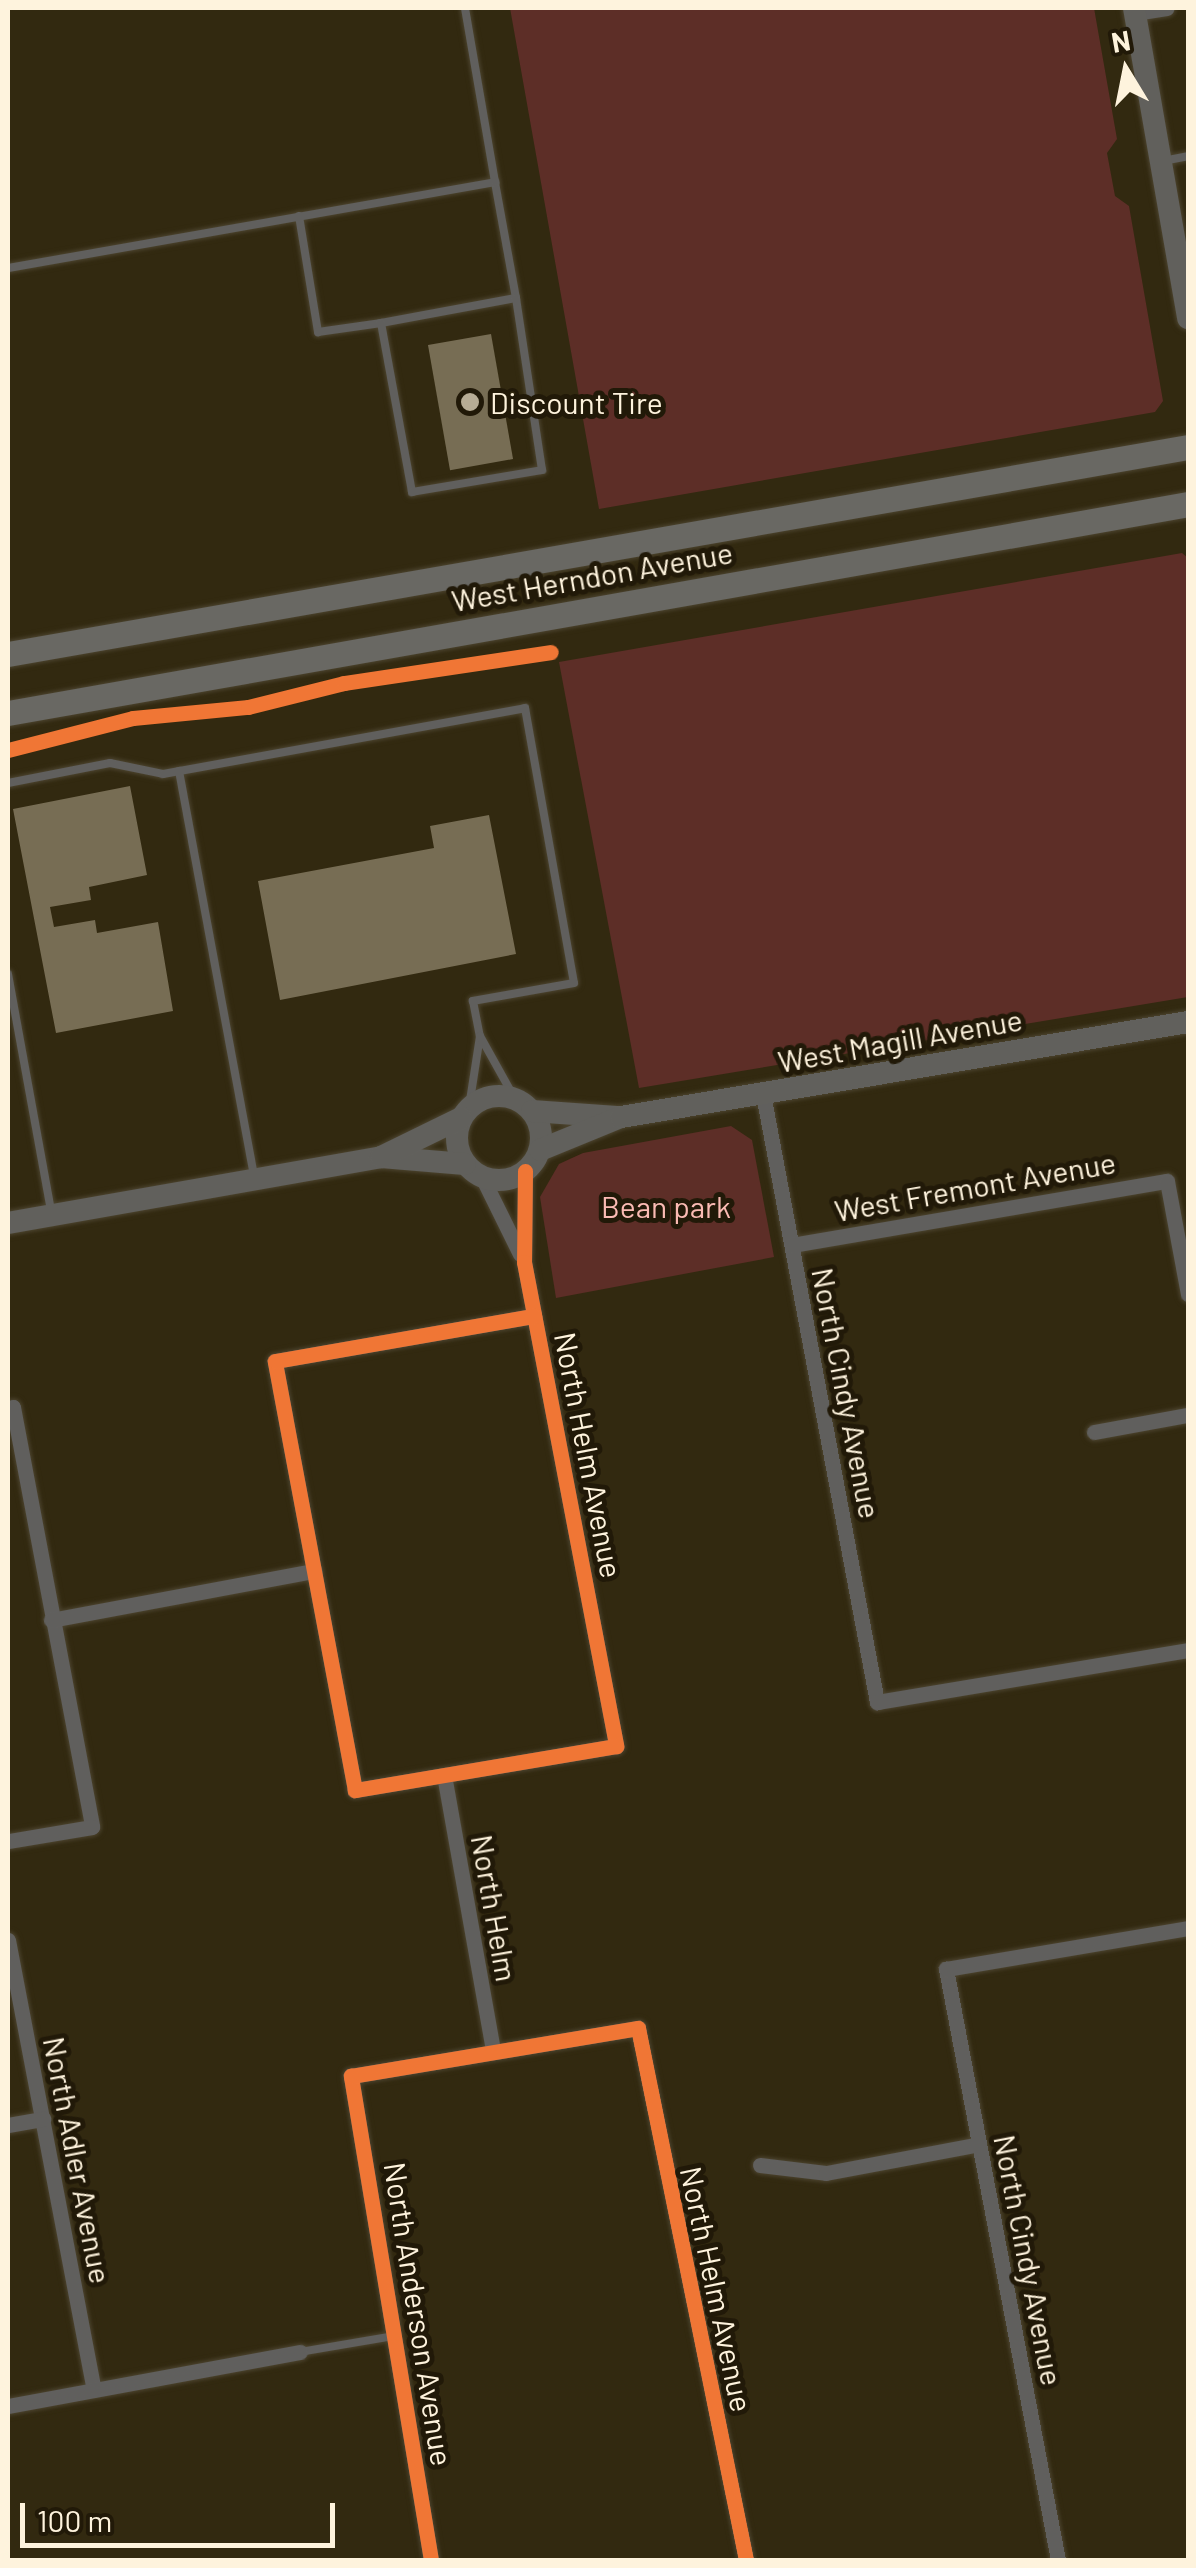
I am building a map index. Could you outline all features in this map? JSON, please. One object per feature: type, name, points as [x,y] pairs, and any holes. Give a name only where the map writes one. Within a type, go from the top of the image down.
[{"type":"main road","name":"West Herndon Avenue","points":[[8,654],[1188,448]]},
{"type":"main road","name":"West Herndon Avenue","points":[[8,713],[1188,504]]},
{"type":"street","points":[[1167,8],[1135,10],[1188,318]]},
{"type":"street","name":"West Magill Avenue","points":[[540,1150],[621,1118],[1188,1022]]},
{"type":"street","name":"North Cindy Avenue","points":[[763,1094],[877,1702],[1188,1650]]},
{"type":"street","points":[[8,1224],[381,1157],[474,1170],[497,1180],[525,1172],[540,1150],[541,1129],[524,1105],[495,1095],[381,1157]]},
{"type":"street","name":"West Magill Avenue","points":[[524,1105],[621,1118]]},
{"type":"street","points":[[465,1112],[457,1133],[474,1170]]},
{"type":"street","name":"North Helm Avenue","points":[[474,1170],[524,1262]]},
{"type":"street","name":"North Helm Avenue","points":[[444,1775],[616,1746],[524,1262],[525,1172]]},
{"type":"street","name":"West Fremont Avenue","points":[[792,1245],[1166,1181],[1188,1294]]},
{"type":"street","points":[[444,1775],[355,1790],[275,1361],[534,1316]]},
{"type":"street","points":[[8,1841],[92,1826],[10,1408]]},
{"type":"street","points":[[1094,1432],[1188,1415]]},
{"type":"street","points":[[52,1620],[314,1571]]},
{"type":"street","name":"North Helm","points":[[444,1775],[493,2051]]},
{"type":"street","name":"North Cindy Avenue","points":[[1058,2560],[946,1969],[1188,1928]]},
{"type":"street","name":"North Adler Avenue","points":[[8,1940],[94,2390]]},
{"type":"street","name":"North Helm Avenue","points":[[493,2051],[638,2028],[746,2560]]},
{"type":"street","name":"North Anderson Avenue","points":[[431,2560],[351,2076],[493,2051]]},
{"type":"street","points":[[8,2125],[43,2119]]},
{"type":"street","points":[[760,2166],[826,2174],[979,2144]]},
{"type":"street","points":[[8,2406],[300,2352]]},
{"type":"lane","points":[[380,323],[412,492],[542,470],[465,8]]},
{"type":"lane","points":[[1162,161],[1188,156]]},
{"type":"lane","points":[[8,268],[495,182]]},
{"type":"lane","points":[[299,216],[318,332],[516,298]]},
{"type":"lane","points":[[8,783],[110,764],[179,772],[525,708],[574,983],[473,1000],[480,1036],[524,1105]]},
{"type":"lane","points":[[179,772],[255,1179]]},
{"type":"lane","points":[[8,974],[52,1215]]},
{"type":"lane","points":[[465,1112],[480,1036]]},
{"type":"lane","points":[[300,2352],[396,2336]]},
{"type":"green space","points":[[510,8],[1094,8],[1117,139],[1107,153],[1115,196],[1129,206],[1163,401],[1155,412],[599,509]]},
{"type":"green space","points":[[1182,553],[1188,558],[1188,997],[639,1088],[559,662]]},
{"type":"green space","name":"Bean park","points":[[731,1126],[752,1140],[774,1257],[556,1298],[540,1197],[559,1164],[583,1153]]},
{"type":"building","name":"Discount Tire","points":[[491,334],[513,459],[450,470],[428,345]]},
{"type":"building","points":[[130,786],[147,875],[89,887],[91,900],[50,907],[54,927],[95,920],[97,933],[158,922],[173,1011],[56,1033],[13,809]]},
{"type":"building","points":[[489,815],[516,954],[280,1000],[258,881],[434,848],[430,826]]},
{"type":"cycle path","points":[[8,750],[133,718],[248,707],[344,683],[551,652]]},
{"type":"cycle path","points":[[525,1171],[524,1262],[616,1746],[355,1790],[275,1361],[534,1316]]},
{"type":"cycle path","points":[[431,2560],[351,2076],[638,2028],[746,2560]]},
{"type":"place","name":"Discount Tire","points":[[470,402]]}]
